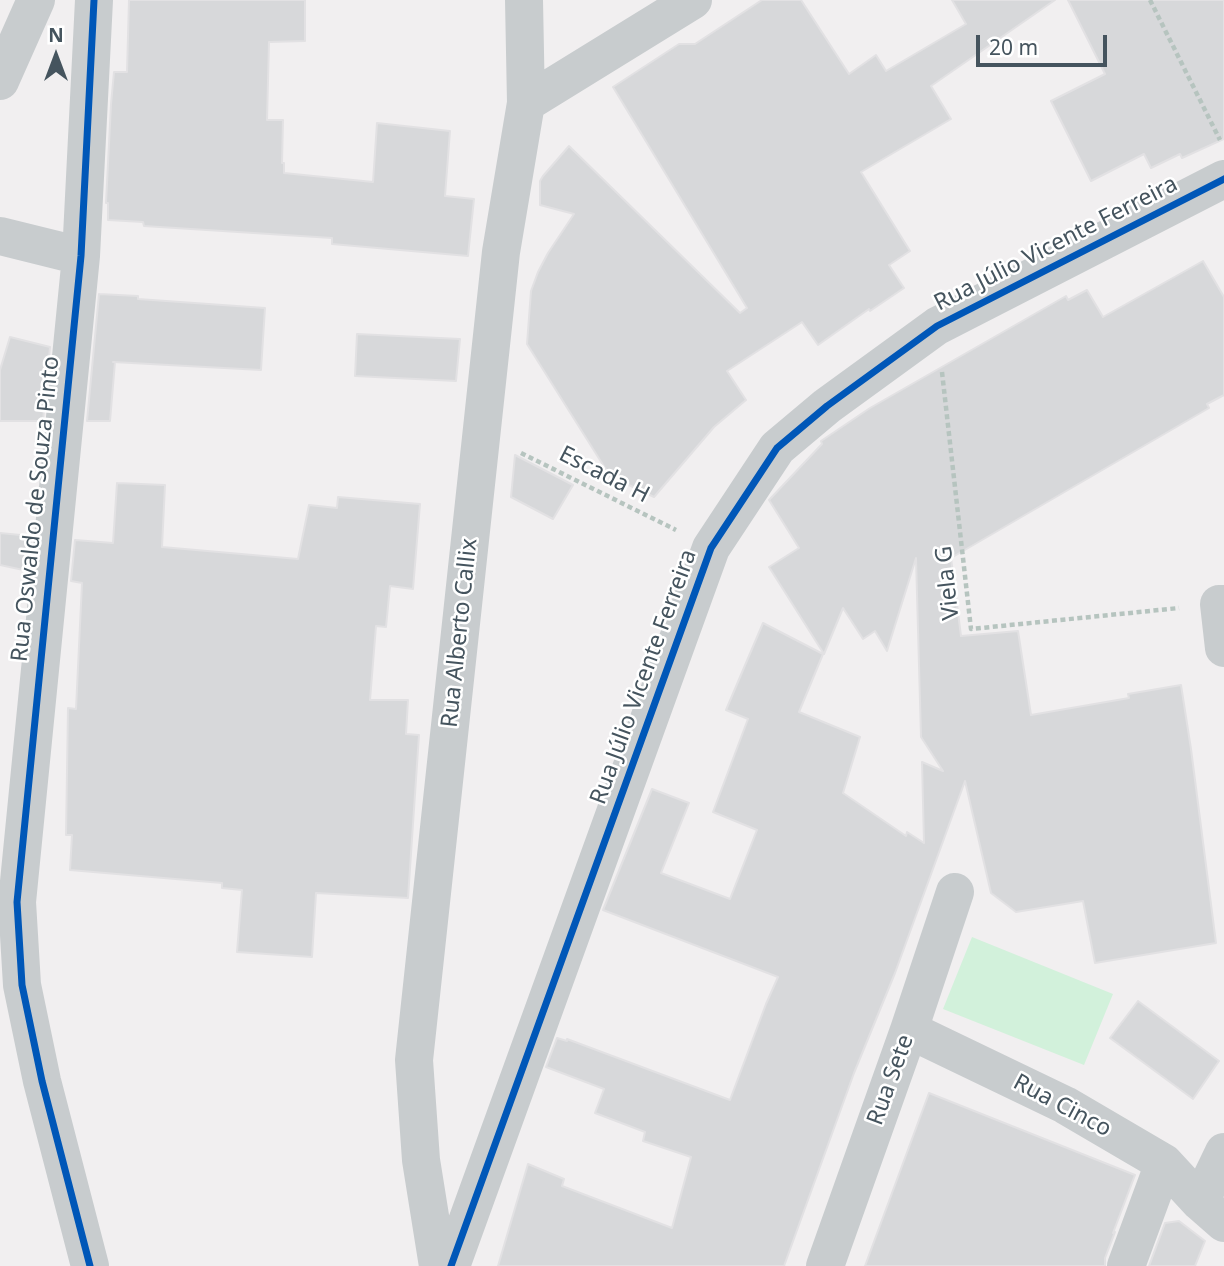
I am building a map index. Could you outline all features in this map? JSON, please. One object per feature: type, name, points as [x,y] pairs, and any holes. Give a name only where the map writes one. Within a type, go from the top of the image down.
[{"type":"street","points":[[0,80],[36,0]]},
{"type":"street","name":"Rua Oswaldo de Souza Pinto","points":[[90,1266],[42,1081],[22,985],[18,902],[81,256],[94,0]]},
{"type":"street","name":"Rua Alberto Callix","points":[[438,1266],[421,1160],[414,1060],[500,252],[526,103],[524,0]]},
{"type":"street","points":[[526,103],[693,0]]},
{"type":"street","name":"Rua Júlio Vicente Ferreira","points":[[451,1266],[711,548],[777,448],[827,406],[937,326],[1224,179]]},
{"type":"street","points":[[0,236],[81,256]]},
{"type":"street","points":[[1221,604],[1224,648]]},
{"type":"street","name":"Rua Sete","points":[[825,1266],[955,892]]},
{"type":"street","name":"Rua Cinco","points":[[909,1030],[1065,1105],[1164,1163],[1212,1213]]},
{"type":"street","points":[[1212,1213],[1224,1152]]},
{"type":"street","points":[[1126,1266],[1164,1163]]},
{"type":"path","points":[[1150,0],[1224,147]]},
{"type":"green space","points":[[972,937],[1113,994],[1084,1065],[943,1009]]},
{"type":"building","points":[[129,0],[305,0],[305,41],[269,42],[267,120],[283,120],[284,173],[373,182],[377,123],[450,131],[445,196],[474,199],[468,256],[332,244],[332,238],[144,226],[143,222],[108,220],[106,203],[114,72],[127,72]]},
{"type":"building","points":[[762,0],[801,0],[849,74],[876,55],[886,71],[966,24],[952,0],[1055,0],[931,86],[951,119],[861,172],[910,251],[889,265],[904,288],[818,345],[802,322],[727,371],[746,400],[714,427],[654,497],[610,476],[527,344],[531,291],[548,253],[574,214],[540,205],[540,181],[569,146],[740,313],[747,308],[613,87],[679,44],[695,44]]},
{"type":"building","points":[[1068,0],[1224,0],[1224,139],[1182,158],[1180,154],[1151,168],[1144,154],[1091,181],[1051,101],[1105,74]]},
{"type":"building","points":[[1203,261],[1224,297],[1224,395],[1207,404],[1209,408],[951,558],[961,636],[1018,631],[1031,715],[1129,698],[1128,694],[1181,685],[1216,943],[1095,963],[1083,901],[1016,912],[991,893],[965,781],[784,1266],[498,1266],[528,1164],[564,1179],[562,1186],[672,1228],[691,1157],[643,1141],[645,1132],[595,1113],[604,1089],[546,1067],[557,1038],[567,1039],[730,1100],[778,977],[603,910],[652,789],[689,803],[661,873],[730,899],[757,830],[713,812],[748,719],[726,710],[763,623],[823,654],[799,712],[860,737],[843,793],[906,836],[907,832],[924,843],[922,762],[943,771],[921,737],[916,558],[887,651],[875,631],[863,639],[843,608],[824,654],[769,567],[799,548],[769,500],[822,444],[821,441],[870,408],[1066,296],[1068,300],[1087,290],[1103,317]]},
{"type":"building","points":[[99,294],[265,308],[261,370],[115,362],[110,421],[87,421]]},
{"type":"building","points":[[357,334],[460,339],[456,381],[355,376]]},
{"type":"building","points":[[10,337],[50,347],[43,421],[0,421],[0,370]]},
{"type":"building","points":[[515,455],[573,485],[553,519],[511,497]]},
{"type":"building","points":[[117,483],[165,485],[162,547],[298,559],[309,505],[337,508],[338,497],[420,504],[413,589],[390,586],[386,627],[376,626],[370,700],[408,700],[406,734],[419,735],[408,898],[316,893],[312,957],[237,952],[242,890],[222,888],[222,883],[70,870],[72,835],[66,835],[68,708],[76,709],[82,583],[71,581],[75,540],[113,543]]},
{"type":"building","points":[[0,533],[31,536],[28,571],[0,565]]},
{"type":"building","points":[[1138,1001],[1219,1061],[1193,1099],[1110,1038]]},
{"type":"building","points":[[929,1093],[1135,1175],[1113,1233],[1115,1232],[1105,1258],[1105,1266],[865,1266]]},
{"type":"building","points":[[1179,1221],[1205,1241],[1195,1266],[1149,1266],[1165,1223]]},
{"type":"cycle path","points":[[90,1266],[42,1081],[22,985],[17,902],[81,256],[94,0]]},
{"type":"cycle path","points":[[451,1266],[711,548],[777,448],[827,406],[937,326],[1224,179]]}]
